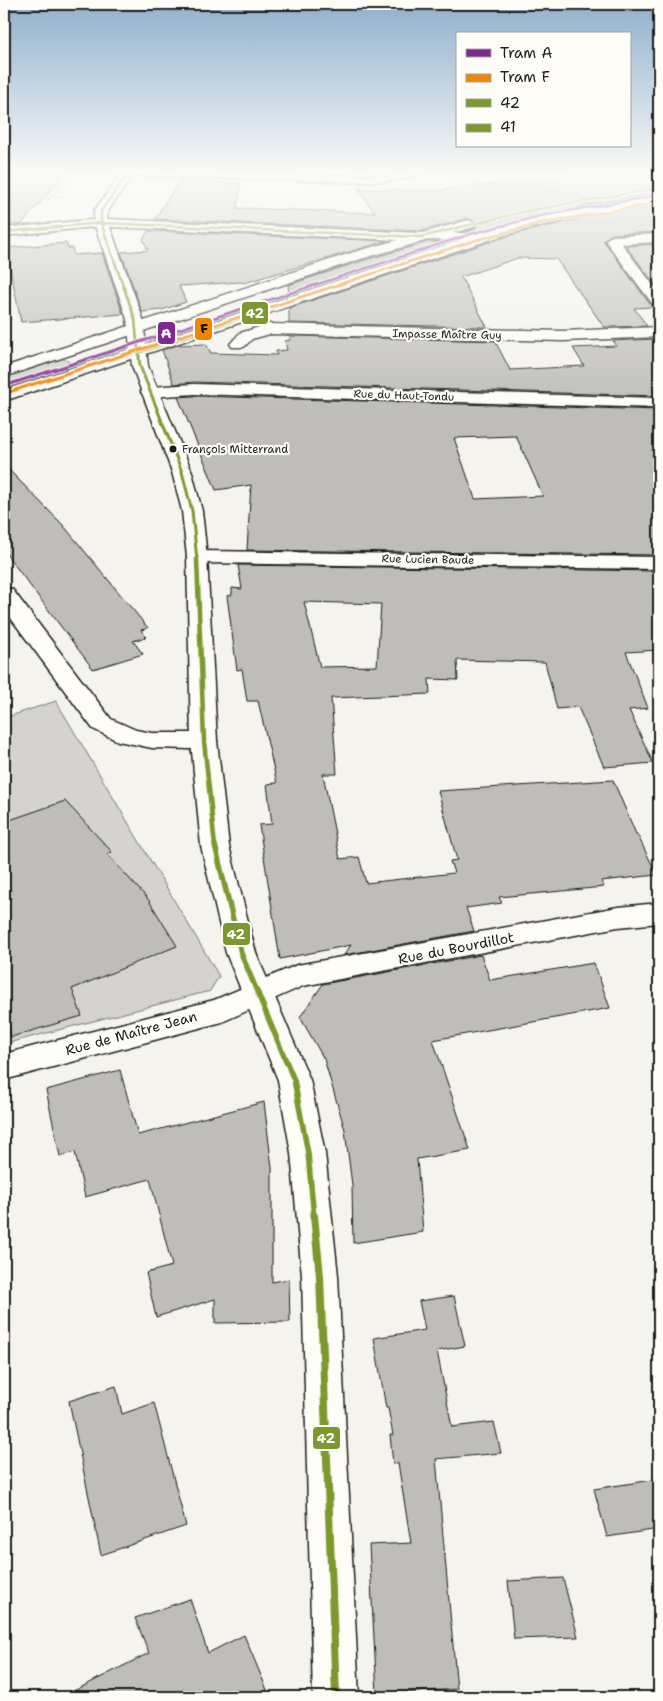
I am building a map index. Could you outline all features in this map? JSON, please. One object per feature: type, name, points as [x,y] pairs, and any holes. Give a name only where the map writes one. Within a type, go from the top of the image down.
[{"type":"street","points":[[111,251],[137,327],[140,366],[182,472],[192,511],[197,557],[204,741],[215,846],[241,953],[256,993],[294,1080],[308,1153],[320,1276],[336,1697]]},
{"type":"street","points":[[4,372],[137,327],[376,251]]},
{"type":"street","points":[[4,396],[440,251]]},
{"type":"street","points":[[620,251],[659,303]]},
{"type":"street","name":"Impasse Maître Guy","points":[[238,344],[246,336],[269,329],[563,336],[659,332]]},
{"type":"street","name":"Rue du Haut-Tondu","points":[[150,392],[194,389],[659,403]]},
{"type":"street","name":"Rue Lucien Baude","points":[[197,557],[659,563]]},
{"type":"street","points":[[4,594],[102,724],[121,734],[148,741],[204,741]]},
{"type":"street","name":"Rue du Bourdillot","points":[[256,993],[297,976],[618,917],[659,913]]},
{"type":"street","name":"Rue de Maître Jean","points":[[4,1066],[222,1010],[256,993]]},
{"type":"shaded area","points":[[62,358],[75,365],[4,388],[4,377]]},
{"type":"shaded area","points":[[56,701],[219,976],[210,991],[4,1044],[4,718]]},
{"type":"building","points":[[7,251],[73,251],[74,255],[102,253],[123,314],[21,322]]},
{"type":"building","points":[[351,251],[244,283],[179,286],[186,302],[162,310],[142,312],[121,252]]},
{"type":"building","points":[[395,251],[420,251],[289,295],[288,285]]},
{"type":"building","points":[[461,251],[611,251],[652,307],[634,308],[647,326],[604,327],[556,259],[518,258],[461,277],[487,327],[289,323],[289,308]]},
{"type":"building","points":[[630,251],[659,251],[659,290]]},
{"type":"building","points":[[290,336],[495,341],[510,370],[584,366],[573,348],[617,346],[613,341],[657,339],[659,342],[659,396],[194,382],[174,384],[162,350],[178,345],[206,344],[211,353],[277,355],[276,351],[287,350],[285,341],[290,340]]},
{"type":"building","points":[[178,397],[659,410],[659,555],[247,550],[251,485],[216,490]],"holes":[[[516,436],[543,496],[475,499],[454,438]]]},
{"type":"building","points":[[4,465],[63,525],[148,628],[141,630],[146,637],[133,641],[143,654],[93,669],[4,551]]},
{"type":"building","points":[[238,565],[659,571],[659,650],[626,652],[648,708],[629,710],[653,763],[604,767],[578,707],[557,709],[545,662],[457,660],[458,680],[429,679],[430,694],[331,698],[337,774],[323,774],[340,859],[359,857],[366,883],[454,873],[450,861],[457,860],[438,791],[613,780],[636,834],[657,875],[601,881],[604,887],[499,897],[502,903],[466,908],[474,931],[344,955],[351,945],[280,959],[259,825],[272,824],[267,784],[277,783],[258,701],[247,701],[242,669],[237,670],[227,596],[232,595],[232,588],[242,589]],"holes":[[[304,602],[381,604],[377,666],[320,667]]]},
{"type":"building","points":[[65,801],[112,852],[107,854],[148,899],[177,946],[72,989],[82,1016],[11,1037],[4,1007],[4,822]]},
{"type":"building","points":[[481,955],[490,980],[594,963],[610,1008],[433,1040],[470,1150],[417,1159],[423,1232],[353,1243],[352,1185],[345,1130],[324,1059],[300,1017],[323,984]]},
{"type":"building","points":[[120,1070],[138,1135],[264,1102],[272,1168],[272,1282],[289,1279],[290,1322],[215,1323],[215,1299],[156,1317],[146,1273],[172,1266],[150,1179],[85,1197],[75,1152],[60,1156],[46,1090]]},
{"type":"building","points":[[454,1296],[465,1346],[437,1351],[452,1427],[494,1422],[501,1453],[436,1459],[457,1689],[377,1695],[369,1545],[411,1543],[398,1463],[393,1464],[390,1435],[393,1435],[388,1408],[386,1408],[374,1338],[425,1330],[419,1301]]},
{"type":"building","points":[[116,1386],[122,1414],[154,1403],[186,1526],[101,1555],[69,1401]]},
{"type":"building","points":[[659,1479],[659,1529],[607,1537],[594,1489]]},
{"type":"building","points":[[563,1578],[578,1637],[514,1639],[508,1581]]},
{"type":"building","points":[[190,1599],[208,1653],[244,1635],[270,1697],[62,1697],[149,1653],[135,1618]]},
{"type":"tram line","name":"A","points":[[4,386],[418,251]]},
{"type":"tram line","name":"F","points":[[6,393],[441,251]]},
{"type":"transit line","name":"42","points":[[111,251],[135,319],[140,366],[182,472],[192,511],[197,557],[204,741],[215,846],[241,953],[294,1080],[308,1153],[320,1276],[336,1697]]},
{"type":"transit line","name":"42","points":[[139,352],[441,251]]},
{"type":"place","name":"François Mitterrand","points":[[173,449]]}]
